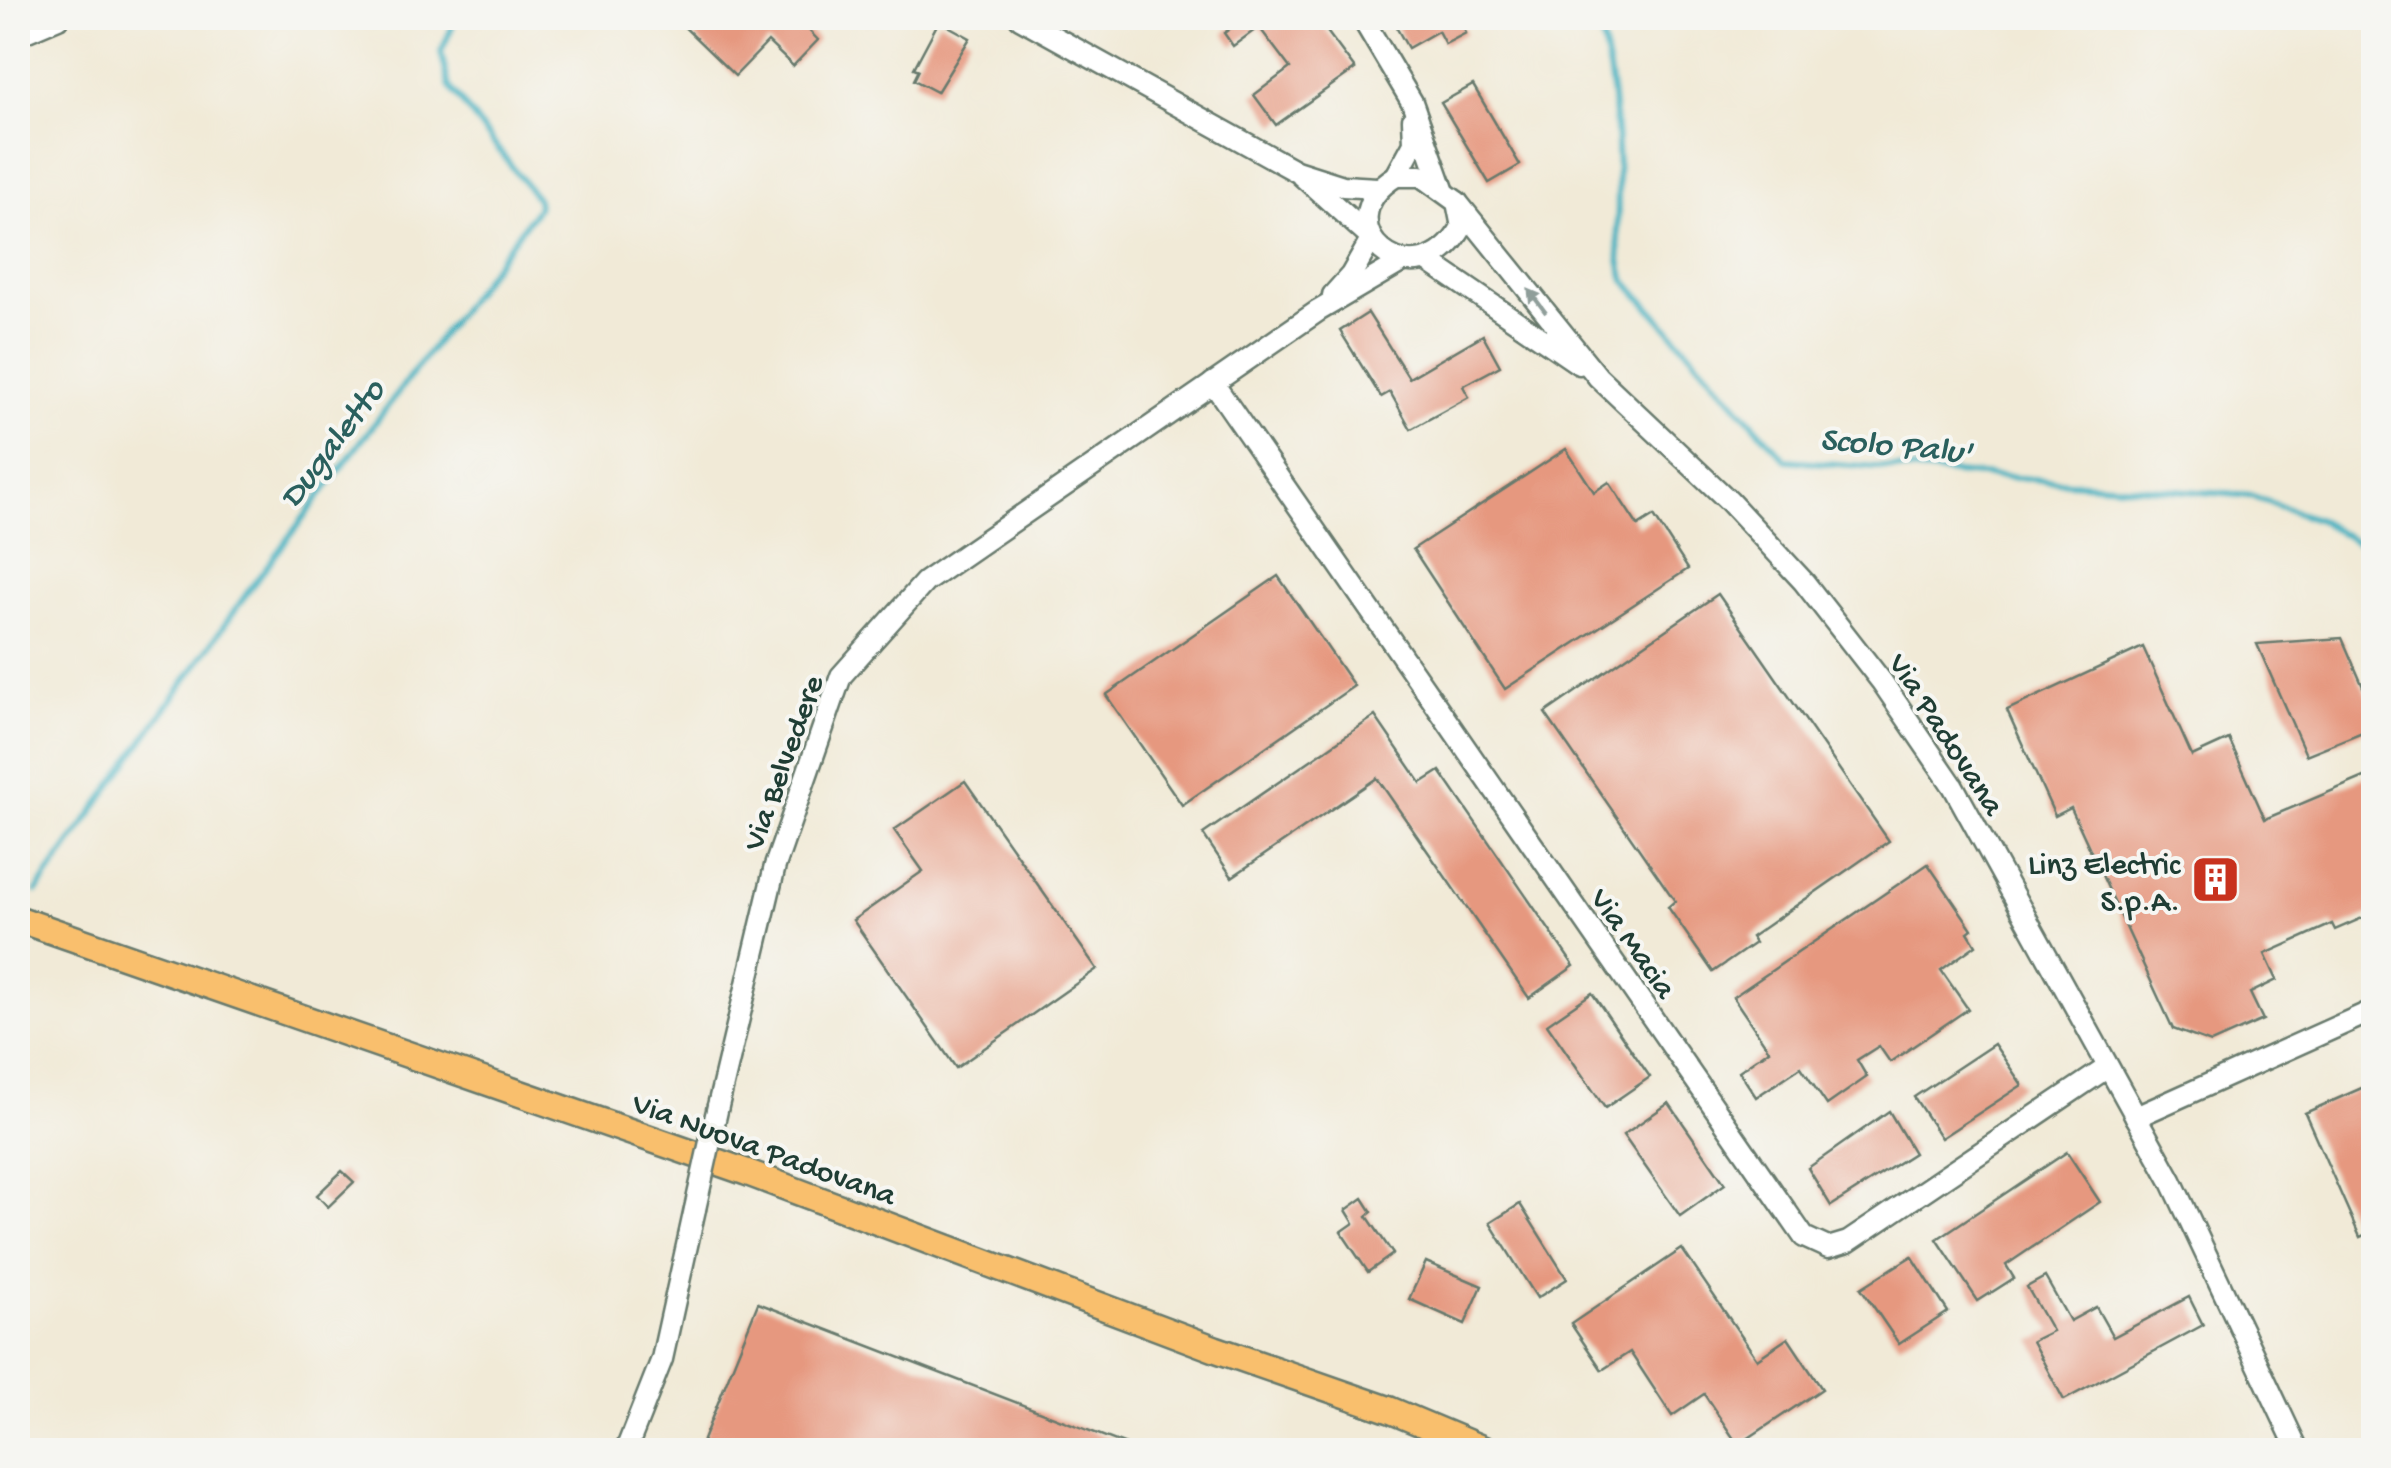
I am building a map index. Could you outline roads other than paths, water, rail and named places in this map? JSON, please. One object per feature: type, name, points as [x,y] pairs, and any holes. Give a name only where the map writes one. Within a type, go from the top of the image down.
[{"type":"main road","name":"Via Nuova Padovana","points":[[18,919],[746,1172],[1199,1343],[1390,1410],[1485,1450]]},
{"type":"street","points":[[18,35],[58,18]]},
{"type":"street","points":[[1020,18],[1296,171],[1343,186],[1377,188]]},
{"type":"street","points":[[1296,171],[1385,253],[1403,261],[1428,261],[1450,249],[1462,227],[1412,102],[1362,18]]},
{"type":"street","points":[[1371,239],[1365,212],[1377,188],[1396,176],[1414,143],[1412,102]]},
{"type":"street","points":[[1396,176],[1421,176],[1450,195]]},
{"type":"street","name":"Via Padovana","points":[[1450,195],[1598,377],[1730,501],[1804,582],[1882,682],[1953,786],[2170,1180],[2298,1450]]},
{"type":"street","name":"Via Belvedere","points":[[1318,311],[1351,276],[1371,239]]},
{"type":"street","name":"Via Belvedere","points":[[626,1450],[662,1360],[775,866],[841,676],[925,582],[1318,311],[1403,261]]},
{"type":"street","name":"Via Padovana","points":[[1428,261],[1598,377]]},
{"type":"street","name":"Via Macia","points":[[1214,383],[1804,1237],[1828,1248],[1848,1242],[2108,1067]]},
{"type":"street","points":[[2136,1117],[2374,1010]]},
{"type":"waterway","name":"Dugaletto","points":[[37,891],[252,586],[538,207],[537,199],[449,86],[441,52],[456,18]]},
{"type":"waterway","name":"Scolo Palu'","points":[[1596,18],[1613,101],[1618,246],[1625,280],[1786,460],[2252,496],[2318,520],[2374,552]]},
{"type":"place","name":"Linz Electric S.p.A.","points":[[2215,880]]}]
